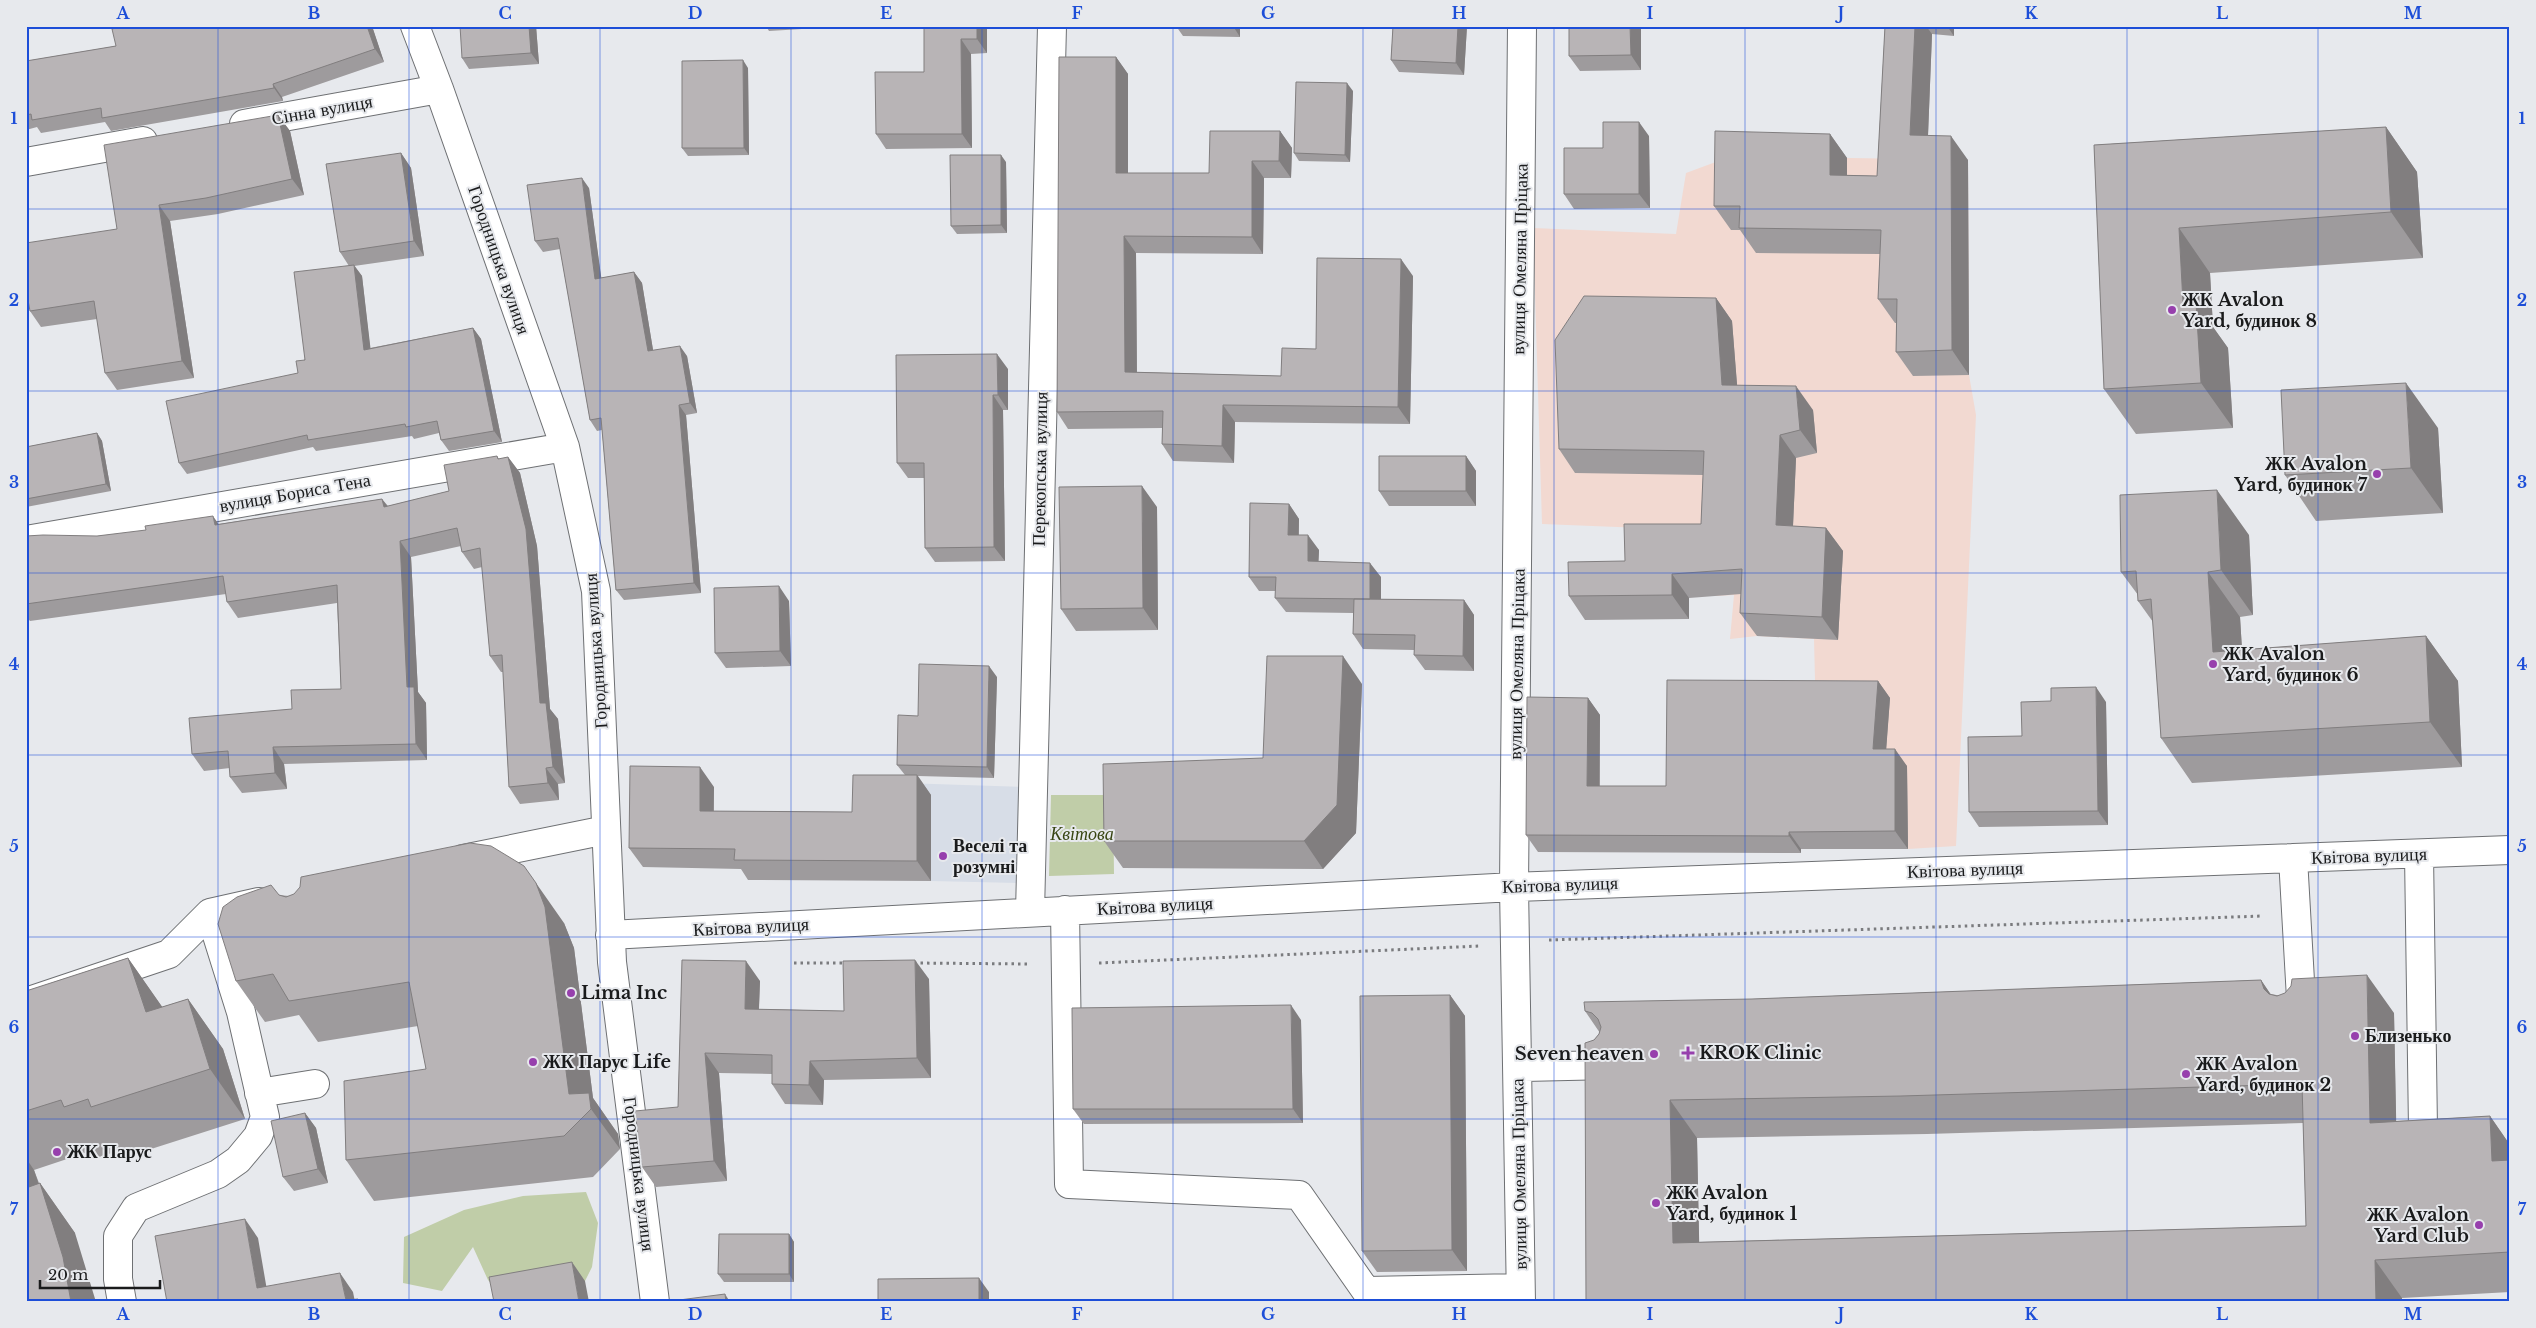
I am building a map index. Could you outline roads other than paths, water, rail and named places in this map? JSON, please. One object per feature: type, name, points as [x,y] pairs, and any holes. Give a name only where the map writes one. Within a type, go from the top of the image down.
[{"type":"street","name":"Городницька вулиця","points":[[415,26],[440,89],[565,447],[596,591],[610,935],[655,1302]]},
{"type":"street","name":"Перекопська вулиця","points":[[1030,912],[1052,26]]},
{"type":"street","name":"вулиця Омеляна Пріцака","points":[[1520,1295],[1514,887],[1522,26]]},
{"type":"street","name":"Сінна вулиця","points":[[220,128],[440,89]]},
{"type":"street","points":[[26,162],[172,136]]},
{"type":"street","name":"вулиця Бориса Тена","points":[[26,540],[565,447]]},
{"type":"street","points":[[436,864],[606,830]]},
{"type":"street","name":"Квітова вулиця","points":[[610,935],[1514,887],[2510,850]]},
{"type":"street","points":[[2420,854],[2423,1129]]},
{"type":"street","points":[[2294,858],[2302,1018]]},
{"type":"street","points":[[26,1002],[169,954],[210,913],[283,897]]},
{"type":"street","points":[[1065,910],[1069,1184],[1298,1195],[1366,1291],[1520,1295]]},
{"type":"street","points":[[122,1302],[118,1279],[118,1236],[136,1208],[218,1174],[238,1160],[258,1136],[265,1117],[241,1012],[210,913]]},
{"type":"street","points":[[1518,1067],[1612,1065]]},
{"type":"street","points":[[259,1093],[315,1084]]},
{"type":"place","name":"ЖК Avalon Yard, будинок 8","points":[[2172,310]]},
{"type":"place","name":"ЖК Avalon Yard, будинок 7","points":[[2377,474]]},
{"type":"place","name":"ЖК Avalon Yard, будинок 6","points":[[2213,664]]},
{"type":"place","name":"Веселі та розумні","points":[[943,856]]},
{"type":"place","name":"Lima Inc","points":[[571,993]]},
{"type":"place","name":"Близенько","points":[[2355,1036]]},
{"type":"place","name":"KROK Clinic","points":[[1688,1053]]},
{"type":"place","name":"Seven heaven","points":[[1654,1054]]},
{"type":"place","name":"ЖК Парус Life","points":[[533,1062]]},
{"type":"place","name":"ЖК Avalon Yard, будинок 2","points":[[2186,1074]]},
{"type":"place","name":"ЖК Парус","points":[[57,1152]]},
{"type":"place","name":"ЖК Avalon Yard, будинок 1","points":[[1656,1203]]},
{"type":"place","name":"ЖК Avalon Yard Club","points":[[2479,1225]]},
{"type":"park label","name":"Квітова","points":[[1082,834]]}]
